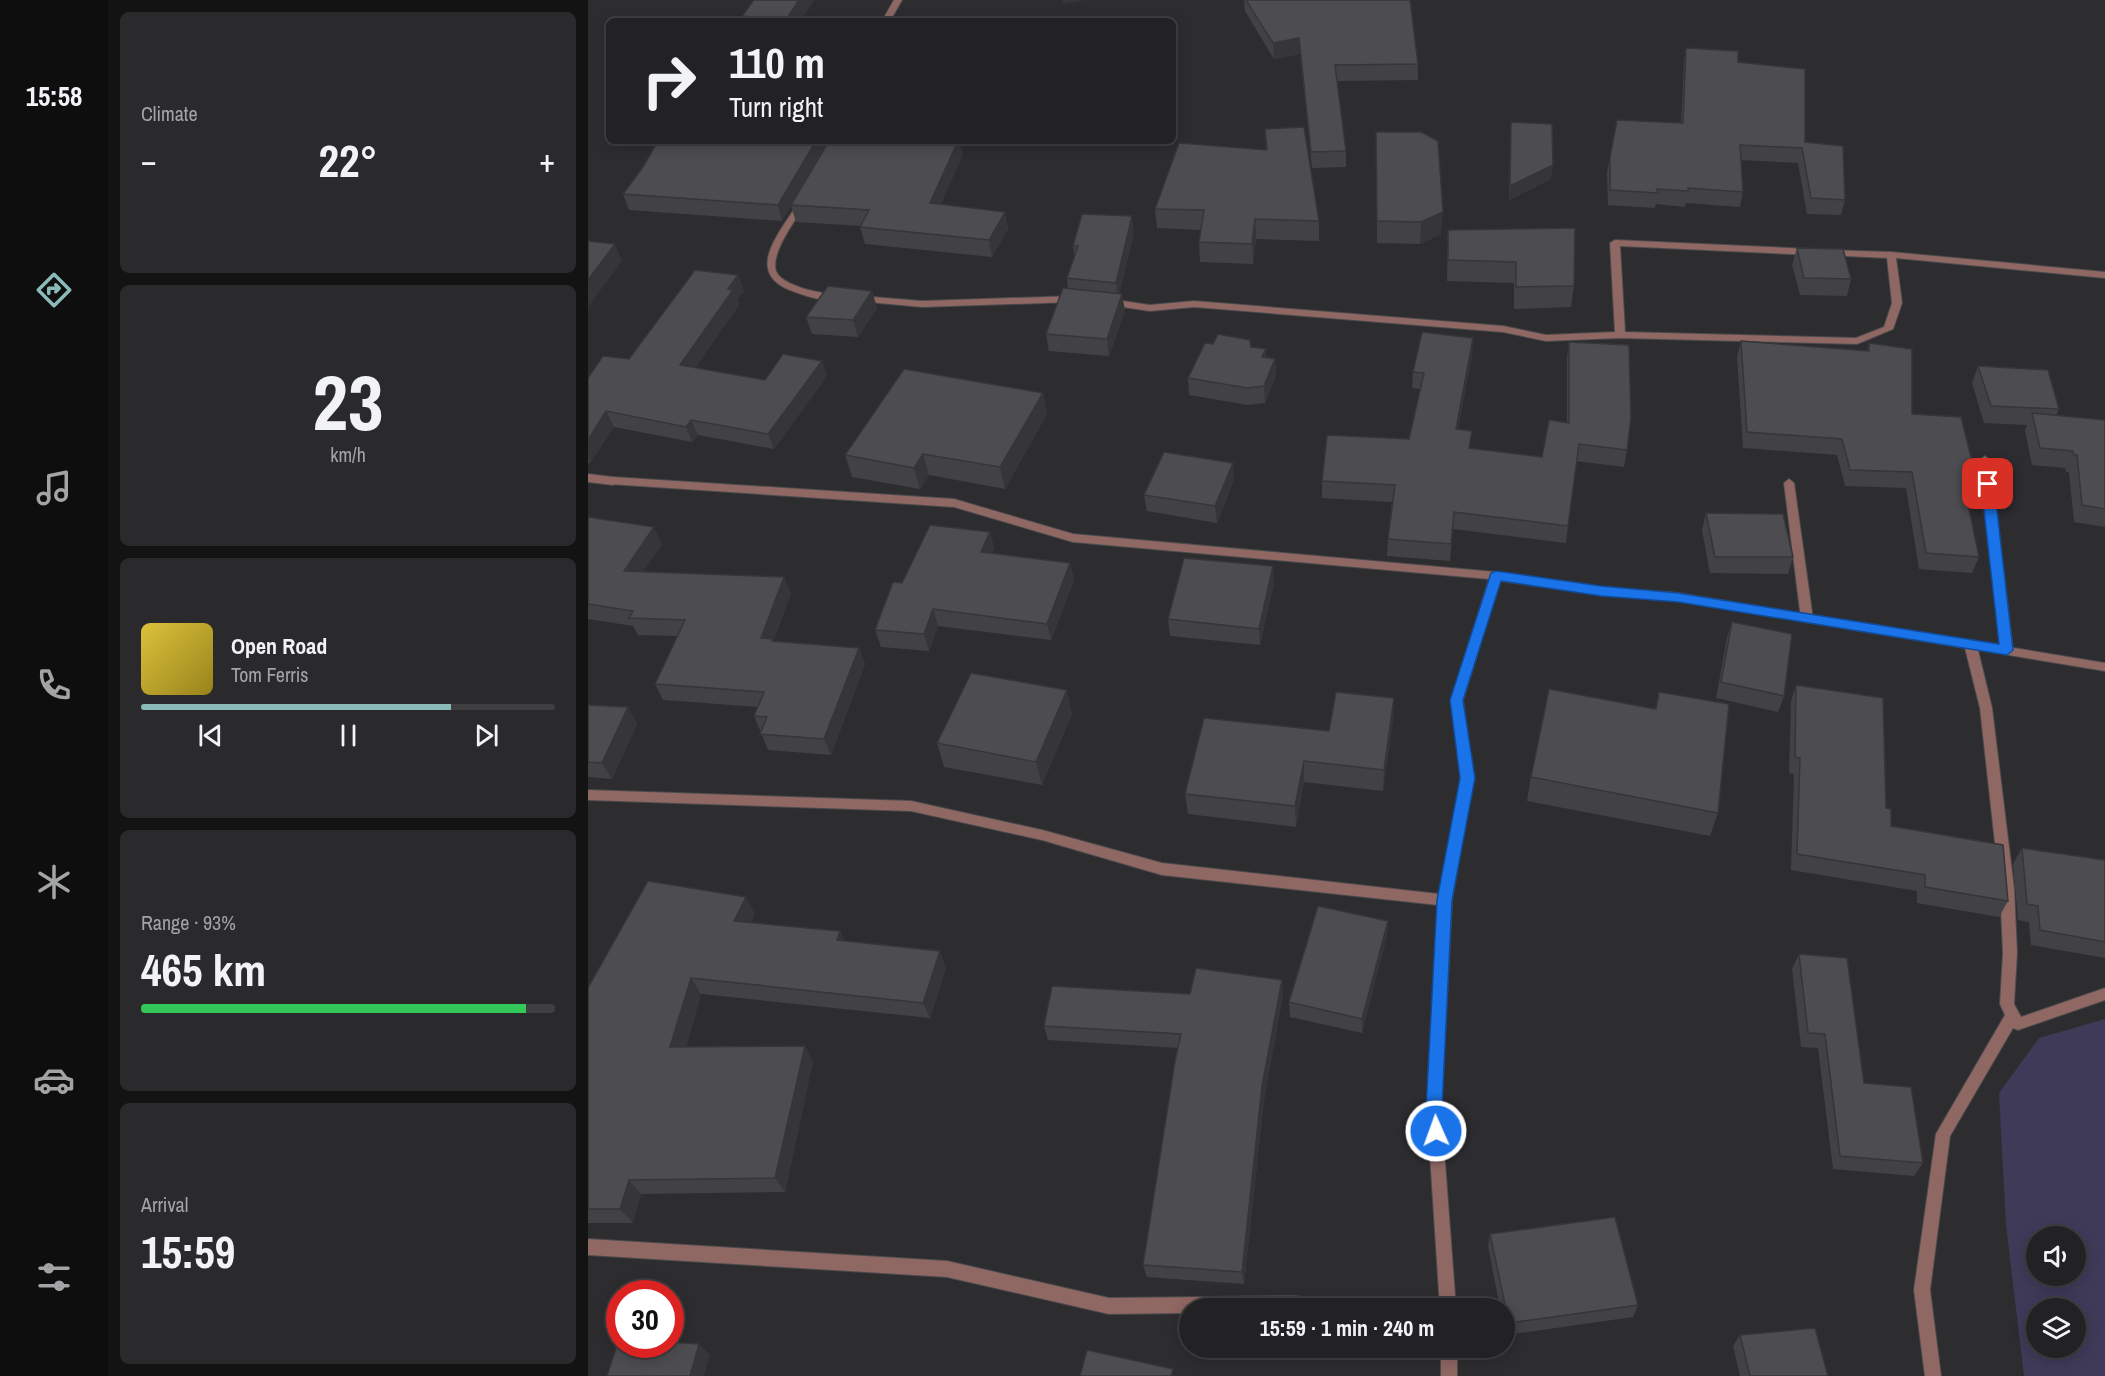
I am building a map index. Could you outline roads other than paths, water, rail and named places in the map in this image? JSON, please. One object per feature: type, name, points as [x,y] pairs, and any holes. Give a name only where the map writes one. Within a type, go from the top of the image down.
[{"type":"street","points":[[888,18],[898,0]]},
{"type":"street","points":[[806,196],[781,238],[771,261],[771,270],[781,284],[833,297],[922,304],[1048,298],[1080,299]]},
{"type":"street","points":[[1620,335],[1615,243],[1891,255],[2105,276]]},
{"type":"street","points":[[1100,301],[1150,308],[1194,304],[1468,326],[1503,329],[1546,338],[1620,335],[1857,341],[1888,328],[1897,303],[1891,255]]},
{"type":"street","points":[[1985,460],[2007,650]]},
{"type":"street","points":[[588,478],[954,503],[1073,538],[1496,576],[1601,591],[1678,597],[2105,667]]},
{"type":"street","points":[[1789,483],[1807,619]]},
{"type":"street","points":[[1447,1298],[1434,1109],[1445,900],[1467,778],[1456,700],[1496,576]]},
{"type":"street","points":[[1970,644],[1986,708],[2007,888],[2010,953],[2007,1004],[2018,1024],[2105,994]]},
{"type":"street","points":[[588,795],[911,806],[1042,835],[1162,869],[1445,900]]},
{"type":"street","points":[[1934,1376],[1922,1290],[1943,1134],[2012,1016]]},
{"type":"street","points":[[588,1247],[947,1269],[1110,1306],[1179,1305]]},
{"type":"street","points":[[1449,1358],[1449,1376]]}]
